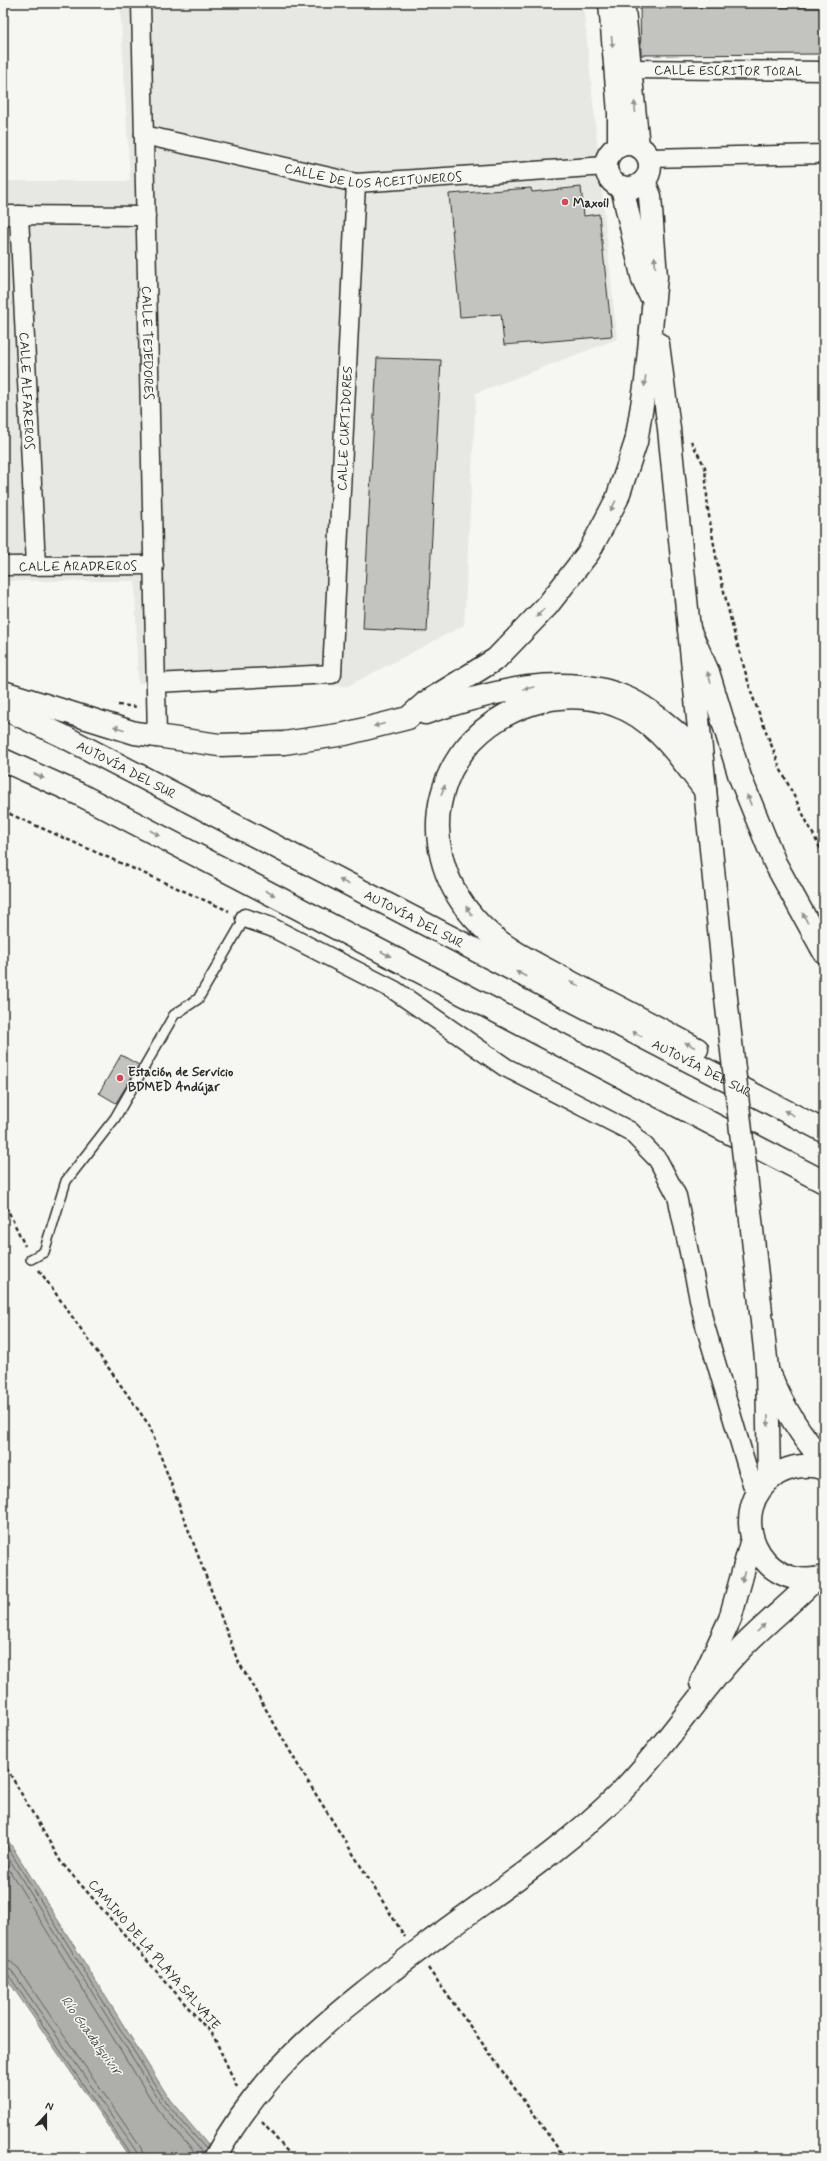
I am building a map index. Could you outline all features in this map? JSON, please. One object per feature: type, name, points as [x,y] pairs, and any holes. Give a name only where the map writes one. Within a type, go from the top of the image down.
[{"type":"main road","points":[[610,3],[619,113],[635,150],[650,170],[644,181],[634,188],[622,187],[610,179],[606,166],[610,154],[635,150]]},
{"type":"main road","points":[[621,3],[624,9],[632,69],[635,150]]},
{"type":"main road","points":[[408,718],[425,703],[496,659],[547,606],[589,552],[617,499],[636,442],[646,381],[656,277],[650,196],[644,181]]},
{"type":"main road","points":[[622,187],[643,280],[653,300],[669,429],[725,989],[767,1368],[764,1486]]},
{"type":"main road","points":[[689,629],[708,672],[740,778],[772,856],[824,952]]},
{"type":"main road","points":[[3,692],[136,733],[219,745],[284,743],[345,734],[408,718],[472,698],[553,684],[589,686],[628,699],[660,719],[701,754]]},
{"type":"main road","points":[[705,790],[666,739],[646,722],[616,705],[579,696],[545,700],[515,709],[486,726],[469,742],[452,769],[441,797],[437,828],[441,860],[454,890],[474,918],[500,941],[534,963],[824,1115]]},
{"type":"main road","name":"AUTOVÍA DEL SUR","points":[[3,708],[68,739],[824,1131]]},
{"type":"main road","points":[[3,760],[79,794],[824,1182]]},
{"type":"main road","points":[[767,1368],[783,1405],[804,1439],[824,1462]]},
{"type":"main road","points":[[820,1578],[799,1579],[779,1572],[770,1566],[759,1554],[752,1539],[750,1523],[752,1507],[764,1486],[784,1470],[800,1466],[817,1466],[824,1469]]},
{"type":"main road","points":[[690,1709],[730,1619],[752,1539]]},
{"type":"main road","points":[[215,2158],[242,2114],[264,2085],[289,2057],[355,1998],[570,1838],[614,1799],[656,1754],[690,1709],[734,1656],[769,1620],[820,1578]]},
{"type":"street","name":"CALLE TEJEDORES","points":[[141,3],[157,736]]},
{"type":"street","name":"CALLE ESCRITOR TORAL","points":[[632,69],[824,71]]},
{"type":"street","name":"CALLE DE LOS ACEITUNEROS","points":[[144,135],[356,183],[606,166]]},
{"type":"street","points":[[635,150],[824,154]]},
{"type":"street","name":"CALLE CURTIDORES","points":[[156,684],[332,674],[356,183]]},
{"type":"street","points":[[11,215],[146,216]]},
{"type":"street","name":"CALLE ALFAREROS","points":[[11,215],[36,566]]},
{"type":"street","name":"CALLE ARADREROS","points":[[3,566],[154,565]]},
{"type":"street","points":[[245,918],[271,928],[394,990],[505,1067],[630,1132],[658,1160],[676,1196],[704,1322],[752,1484],[764,1486]]},
{"type":"lane","points":[[31,1259],[44,1252],[66,1182],[115,1118],[174,1015],[198,999],[245,918]]},
{"type":"path","points":[[669,429],[687,433],[705,467],[708,510],[717,562],[733,629],[752,696],[781,770],[824,856]]},
{"type":"path","points":[[3,811],[245,918]]},
{"type":"path","points":[[3,1200],[31,1259],[149,1425],[237,1659],[302,1772],[407,1939]]},
{"type":"path","points":[[3,1209],[7,1208]]},
{"type":"path","name":"CAMINO DE LA PLAYA SALVAJE","points":[[3,1762],[61,1862],[214,2037],[238,2090]]},
{"type":"path","points":[[424,1963],[565,2158]]},
{"type":"path","points":[[261,2121],[293,2158]]},
{"type":"shaded area","points":[[120,3],[583,3],[617,339],[476,393],[464,625],[348,686],[138,683],[135,581],[3,581],[3,181],[130,181]]},
{"type":"water","name":"Río Guadalquivir","points":[[3,1832],[170,2100],[219,2158],[130,2158],[3,1973]]},
{"type":"building","points":[[640,8],[824,8],[824,54],[641,55]]},
{"type":"building","points":[[581,187],[584,216],[599,214],[612,336],[504,345],[501,314],[460,317],[449,194],[531,188],[532,192]]},
{"type":"building","points":[[377,358],[441,360],[427,632],[363,629]]},
{"type":"building","points":[[121,1055],[139,1065],[116,1103],[99,1093]]},
{"type":"place","name":"Maxoil","points":[[565,202]]},
{"type":"place","name":"Estación de Servicio BDMED Andújar","points":[[120,1078]]}]
